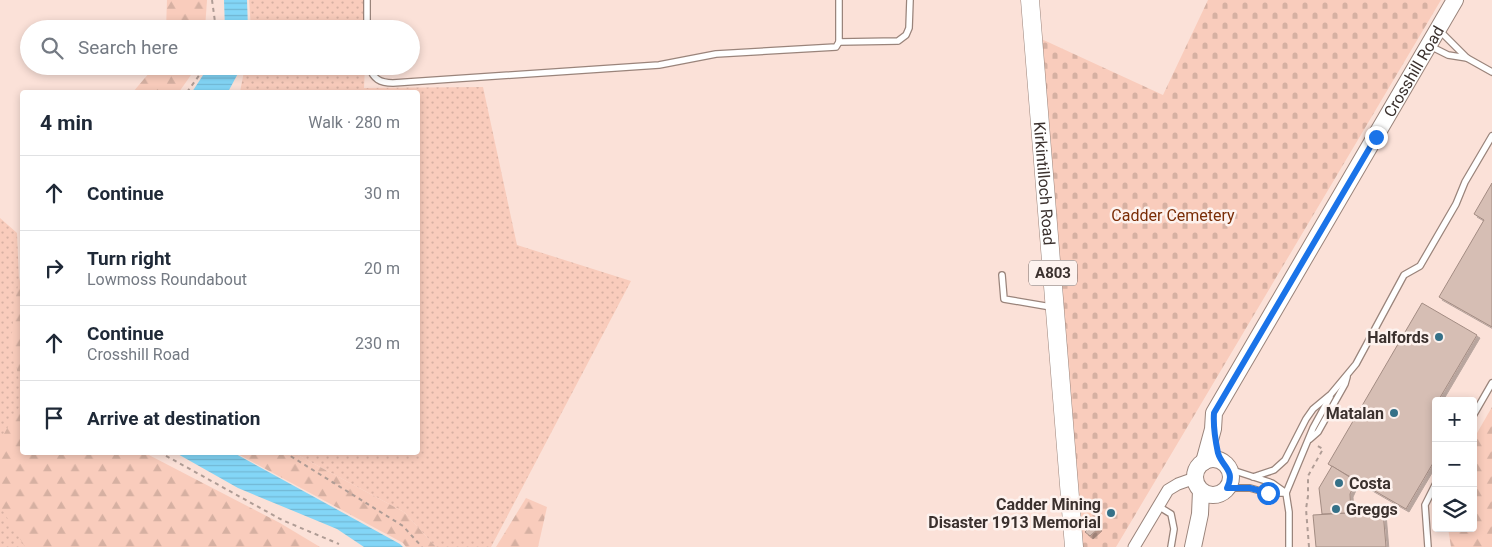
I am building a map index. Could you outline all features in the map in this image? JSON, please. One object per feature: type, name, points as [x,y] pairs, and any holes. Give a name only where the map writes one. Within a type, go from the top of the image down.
[{"type":"main road","name":"Kirkintilloch Road","points":[[1030,0],[1074,547]]},
{"type":"main road","name":"Crosshill Road","points":[[1209,488],[1199,466],[1204,462],[1213,428],[1214,413],[1455,0]]},
{"type":"main road","name":"Crosshill Road","points":[[1213,428],[1225,465]]},
{"type":"main road","points":[[1193,547],[1200,514],[1209,488],[1230,479],[1225,465],[1216,460],[1204,462]]},
{"type":"street","points":[[1134,547],[1168,490],[1178,484],[1209,488]]},
{"type":"lane","points":[[367,0],[367,20]]},
{"type":"lane","points":[[372,75],[383,83],[393,83],[658,65],[716,54],[836,47],[839,42],[839,0]]},
{"type":"lane","points":[[839,42],[898,41],[906,34],[909,28],[910,0]]},
{"type":"lane","points":[[1439,29],[1467,58],[1492,72]]},
{"type":"lane","points":[[1429,45],[1448,54],[1467,58]]},
{"type":"lane","points":[[1253,477],[1274,470],[1285,460],[1313,409],[1331,394],[1356,364],[1404,275],[1420,266],[1492,136]]},
{"type":"lane","points":[[1002,274],[1004,299],[1056,308]]},
{"type":"lane","points":[[1308,441],[1318,432],[1345,384],[1348,374]]},
{"type":"lane","points":[[1477,409],[1492,383]]},
{"type":"lane","points":[[1289,547],[1289,512],[1286,493],[1312,428],[1331,394]]},
{"type":"lane","points":[[1225,465],[1272,483],[1286,493]]},
{"type":"lane","points":[[1428,547],[1425,505],[1434,487]]},
{"type":"lane","points":[[1209,488],[1250,488],[1268,493],[1286,493]]},
{"type":"lane","points":[[1158,506],[1171,514],[1174,529],[1171,547]]},
{"type":"path","points":[[212,0],[215,20]]},
{"type":"path","points":[[188,90],[199,75]]},
{"type":"path","points":[[1308,441],[1322,449],[1308,476],[1306,509],[1309,547]]},
{"type":"path","points":[[164,455],[282,520],[339,544]]},
{"type":"path","points":[[289,455],[403,526],[422,547]]},
{"type":"green space","points":[[167,0],[207,0],[206,20],[166,20]]},
{"type":"green space","points":[[249,0],[369,0],[368,20],[250,20]]},
{"type":"green space","name":"Cadder Cemetery","points":[[1208,0],[1441,0],[1116,547],[1078,547],[1037,37],[1163,95]]},
{"type":"green space","points":[[147,75],[191,75],[180,90],[135,90]]},
{"type":"green space","points":[[243,75],[365,75],[364,88],[483,87],[517,245],[631,281],[491,547],[436,547],[404,512],[298,455],[420,455],[420,90],[240,90]]},
{"type":"green space","points":[[0,218],[17,233],[20,303],[20,455],[22,455],[31,547],[0,547]]},
{"type":"green space","points":[[20,277],[20,384],[11,343],[16,294]]},
{"type":"green space","points":[[20,406],[20,455],[149,455],[280,523],[320,547],[25,547],[0,506],[0,441]]},
{"type":"green space","points":[[1492,407],[1492,547],[1451,547],[1449,532],[1477,532],[1477,433]]},
{"type":"green space","points":[[240,455],[298,455],[404,512],[436,547],[406,547],[403,543]]},
{"type":"green space","points":[[526,498],[547,507],[538,547],[496,547]]},
{"type":"water","points":[[224,0],[247,0],[248,20],[225,20]]},
{"type":"water","points":[[203,75],[237,75],[229,90],[193,90]]},
{"type":"water","points":[[180,455],[238,455],[403,547],[364,547],[337,529],[238,488]]},
{"type":"building","points":[[1492,183],[1492,327],[1439,297],[1484,220],[1474,214]]},
{"type":"building","points":[[1422,303],[1477,335],[1440,397],[1432,397],[1432,465],[1406,509],[1328,464]]},
{"type":"building","points":[[1332,466],[1356,481],[1350,494],[1351,513],[1322,514],[1319,488]]},
{"type":"building","points":[[1383,511],[1386,547],[1316,547],[1313,515]]},
{"type":"building","points":[[1089,517],[1099,528],[1090,536],[1085,532],[1089,528],[1084,522]]},
{"type":"place","name":"Halfords","points":[[1439,337]]},
{"type":"place","name":"Matalan","points":[[1394,413]]},
{"type":"place","name":"Costa","points":[[1339,483]]},
{"type":"place","name":"Greggs","points":[[1336,509]]},
{"type":"place","name":"Cadder Mining Disaster 1913 Memorial","points":[[1111,513]]},
{"type":"route","points":[[1268,493],[1250,488],[1227,488],[1230,474],[1229,469],[1222,462],[1218,454],[1213,428],[1214,413],[1376,137]]}]
